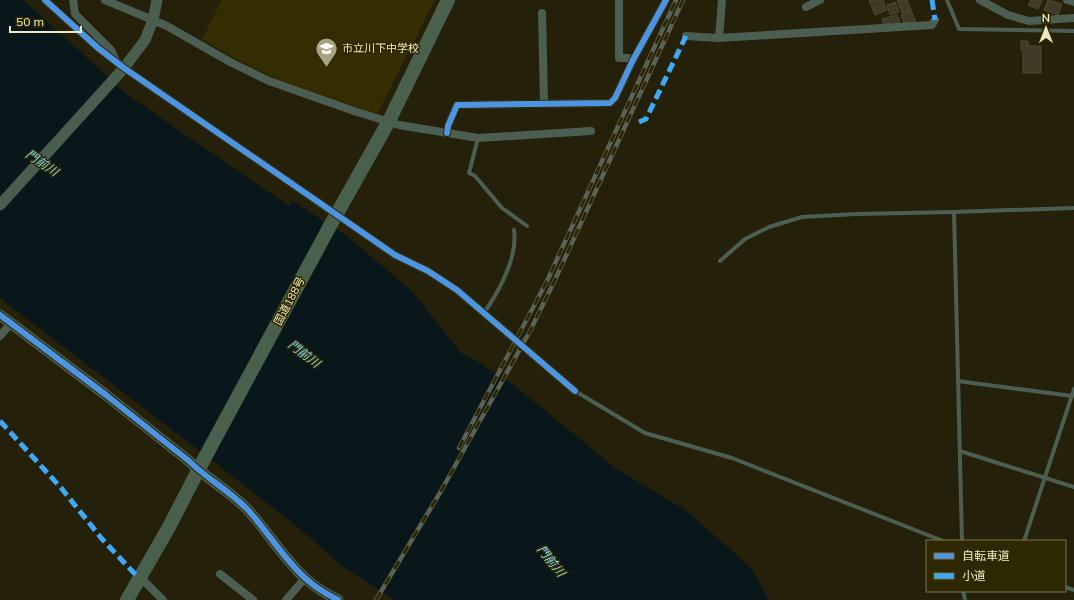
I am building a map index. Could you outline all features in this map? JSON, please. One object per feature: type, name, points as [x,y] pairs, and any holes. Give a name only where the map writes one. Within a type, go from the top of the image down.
[{"type":"highway","name":"国道188号","points":[[127,600],[169,527],[334,219],[389,121],[448,0]]},
{"type":"street","points":[[45,0],[119,68],[225,139],[334,219],[395,255],[428,271],[458,290],[575,391]]},
{"type":"street","points":[[73,0],[75,14],[111,50],[119,68]]},
{"type":"street","points":[[105,0],[167,26],[230,62],[269,81],[399,125],[478,138],[591,131]]},
{"type":"street","points":[[0,205],[145,40],[153,20],[157,0]]},
{"type":"street","points":[[619,0],[619,58],[634,60]]},
{"type":"street","points":[[447,133],[448,126],[458,105],[610,103],[615,98],[666,0]]},
{"type":"street","points":[[719,38],[722,0]]},
{"type":"street","points":[[806,7],[820,0]]},
{"type":"street","points":[[980,0],[1008,15],[1029,20],[1074,18]]},
{"type":"street","points":[[1067,0],[1074,2]]},
{"type":"street","points":[[542,13],[544,103]]},
{"type":"street","points":[[686,36],[719,38],[932,25],[935,20]]},
{"type":"street","points":[[0,315],[201,466],[247,510],[305,578],[323,592],[338,600]]},
{"type":"street","points":[[0,336],[11,323]]},
{"type":"street","points":[[220,574],[253,600]]},
{"type":"street","points":[[140,577],[163,600]]},
{"type":"street","points":[[286,600],[305,578]]},
{"type":"lane","points":[[947,0],[959,29],[1074,31]]},
{"type":"lane","points":[[478,138],[469,173],[475,176],[502,208],[527,226]]},
{"type":"lane","points":[[720,261],[745,239],[769,227],[802,217],[856,214],[1074,208]]},
{"type":"lane","points":[[954,212],[962,540]]},
{"type":"lane","points":[[484,313],[500,286],[511,258],[515,239],[514,230]]},
{"type":"lane","points":[[958,381],[1072,396]]},
{"type":"lane","points":[[1024,540],[1074,389]]},
{"type":"lane","points":[[575,391],[645,433],[732,458],[940,540]]},
{"type":"lane","points":[[960,451],[1074,487]]},
{"type":"shaded area","name":"市立川下中学校","points":[[222,0],[435,0],[377,114],[275,79],[232,57],[202,39]]},
{"type":"water","name":"門前川","points":[[0,0],[23,0],[129,96],[289,206],[293,201],[348,237],[411,290],[462,354],[469,356],[514,385],[615,468],[687,511],[752,569],[769,600],[395,600],[342,566],[299,528],[0,298]]},
{"type":"building","points":[[869,0],[883,0],[887,10],[875,15]]},
{"type":"building","points":[[897,0],[907,0],[911,10],[902,13]]},
{"type":"building","points":[[1031,0],[1042,0],[1038,9],[1028,5]]},
{"type":"building","points":[[1048,0],[1062,4],[1058,15],[1044,10]]},
{"type":"building","points":[[895,2],[899,12],[890,15],[887,5]]},
{"type":"building","points":[[911,11],[916,22],[908,24],[908,22],[904,23],[901,15]]},
{"type":"building","points":[[897,15],[900,22],[884,25],[882,19]]},
{"type":"building","points":[[1021,41],[1028,41],[1028,46],[1041,46],[1041,73],[1023,73],[1023,50],[1021,50]]},
{"type":"railway","points":[[459,448],[547,281],[676,0]]},
{"type":"railway","points":[[376,600],[441,491],[530,331],[554,282],[683,0]]},
{"type":"marked path","points":[[932,0],[935,20]]},
{"type":"marked path","points":[[639,122],[646,119],[686,36]]},
{"type":"marked path","points":[[0,421],[62,489],[102,539],[134,573],[140,577]]},
{"type":"cycle path","points":[[45,0],[98,48],[124,68],[395,255],[428,271],[457,290],[575,391]]},
{"type":"cycle path","points":[[447,133],[448,126],[457,105],[610,103],[615,98],[633,60],[666,0]]},
{"type":"cycle path","points":[[0,315],[106,395],[189,461],[203,474],[234,497],[248,510],[305,578],[325,593],[338,600]]},
{"type":"place","name":"市立川下中学校","points":[[327,68]]}]
